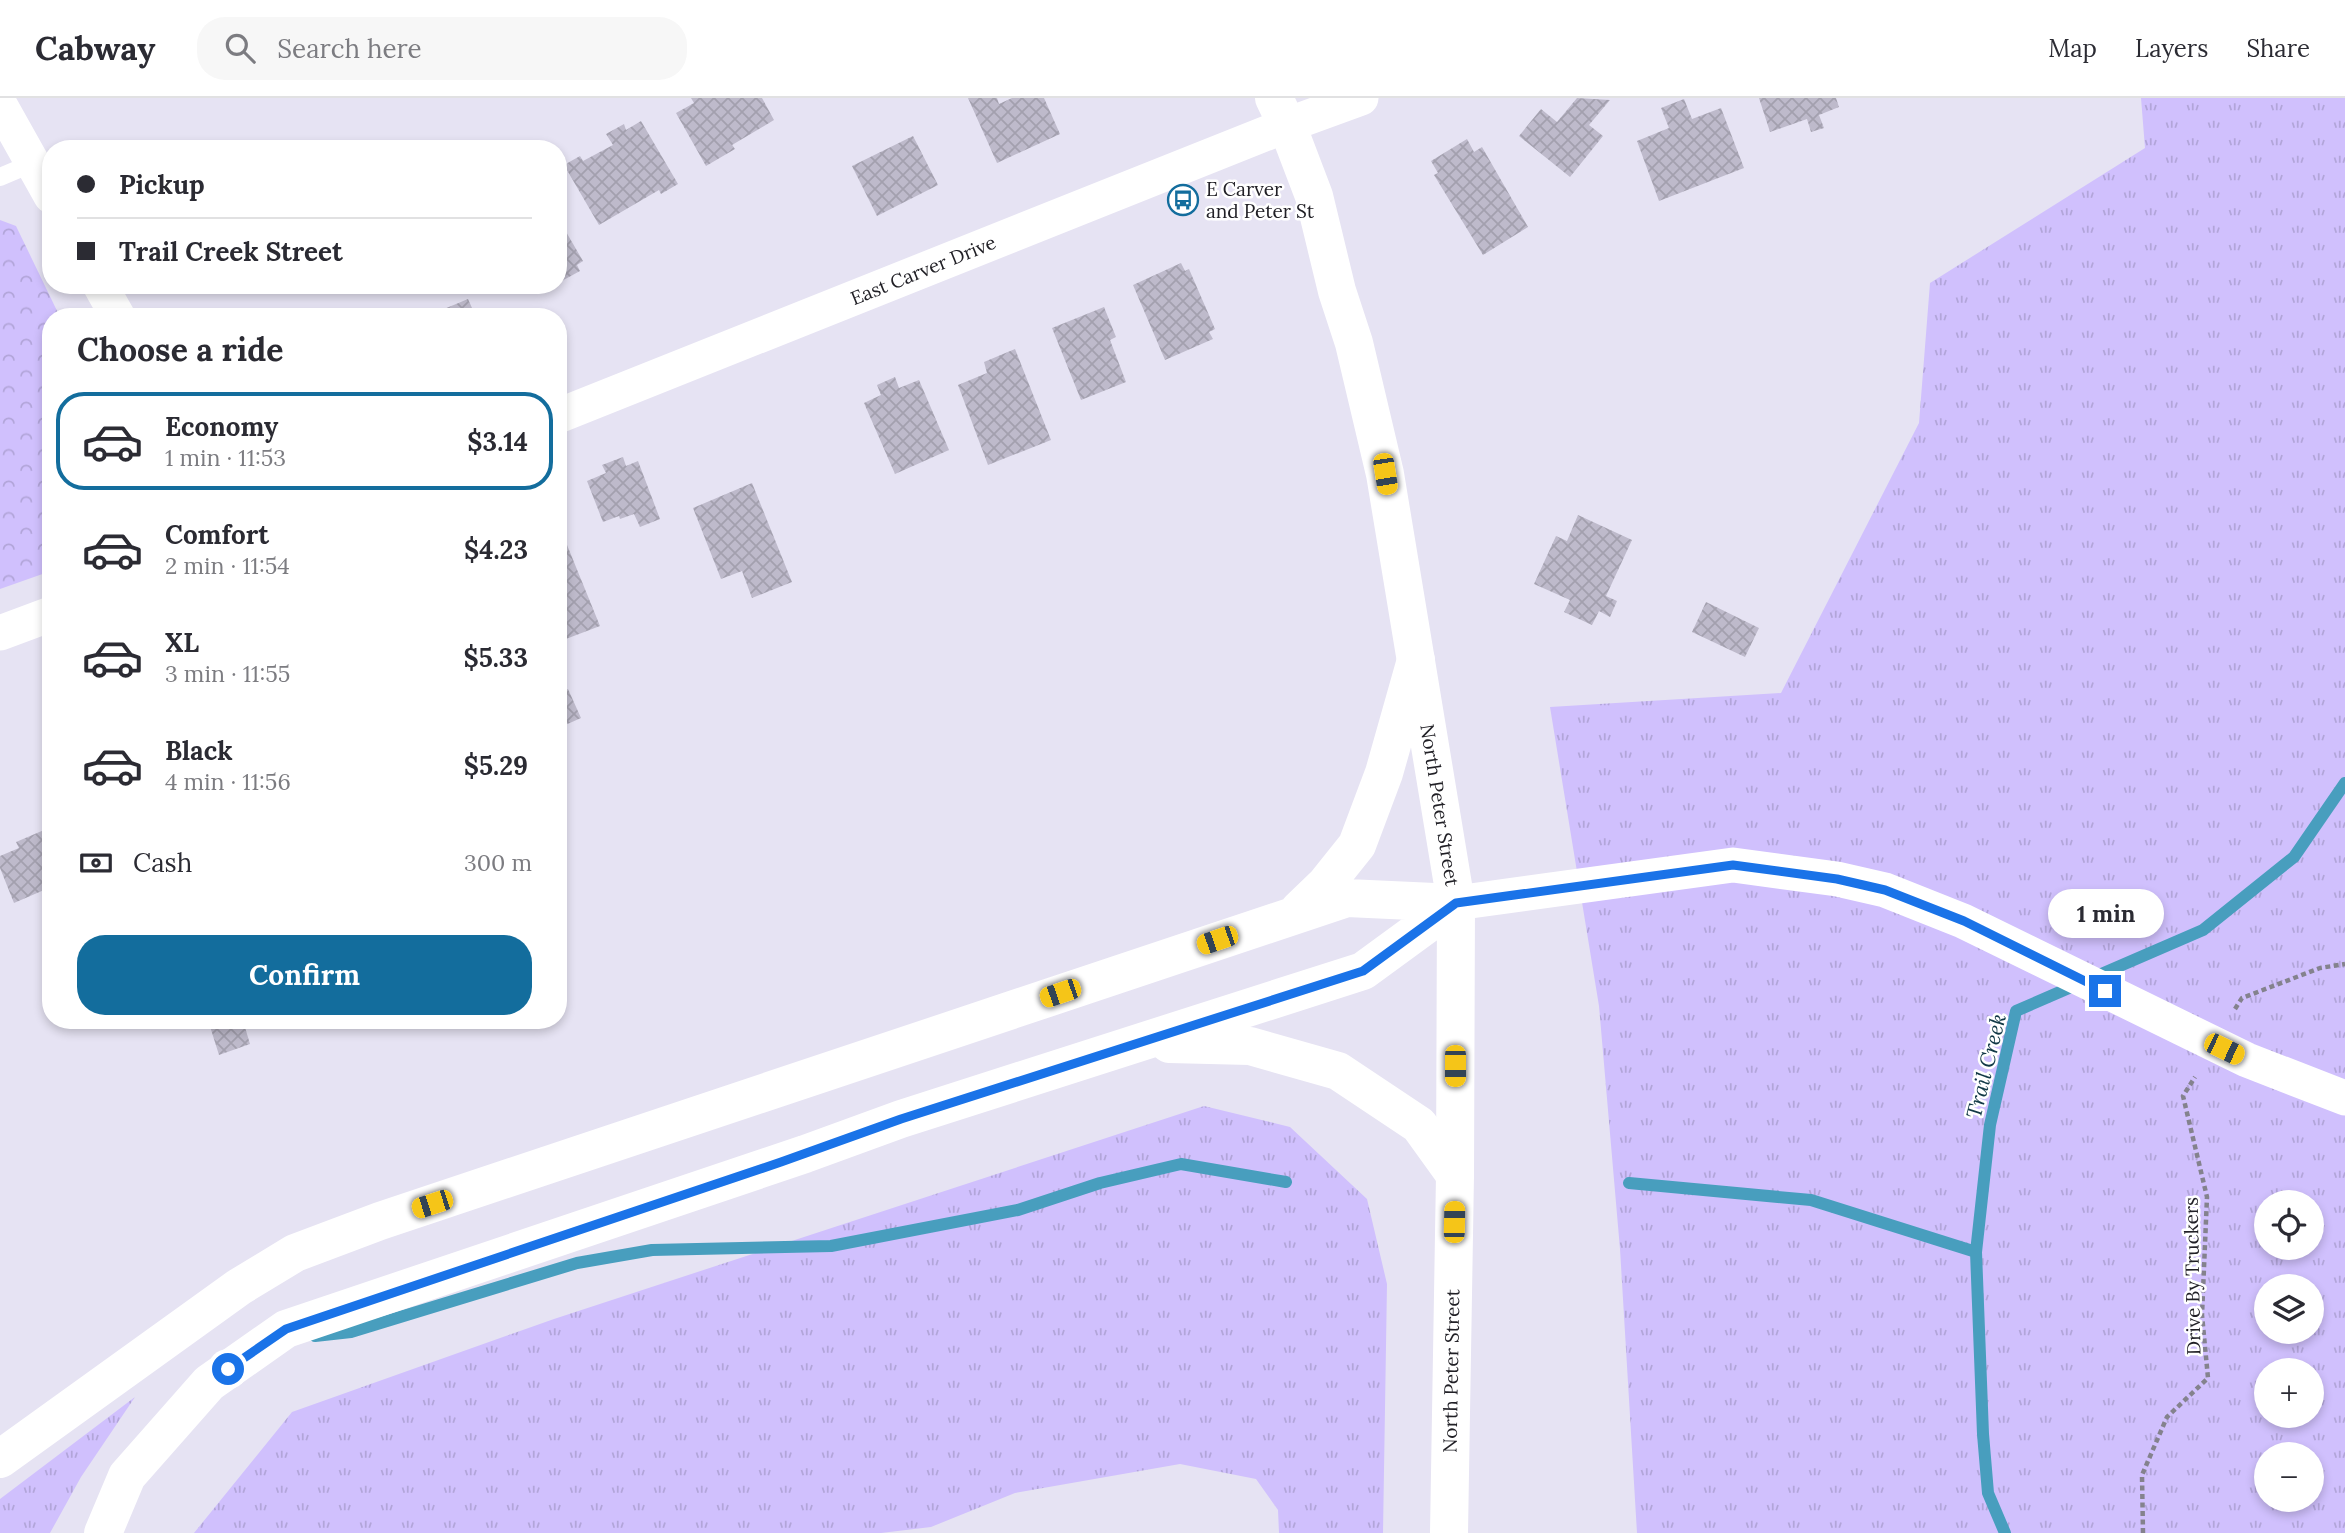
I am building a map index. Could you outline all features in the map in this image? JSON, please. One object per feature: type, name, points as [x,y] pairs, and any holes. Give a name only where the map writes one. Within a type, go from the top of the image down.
[{"type":"main road","name":"North Peter Street","points":[[1281,111],[1314,196],[1354,343],[1385,474],[1456,903],[1449,1533]]},
{"type":"main road","points":[[1296,913],[1325,886],[1357,845],[1384,773],[1416,660]]},
{"type":"main road","points":[[0,1459],[239,1287],[296,1253],[380,1221],[1296,913],[1347,898],[1456,903]]},
{"type":"main road","points":[[103,1533],[127,1476],[209,1383],[286,1329],[901,1119],[1363,971],[1456,903]]},
{"type":"main road","points":[[1142,1043],[1250,1046],[1338,1072],[1419,1125],[1455,1175]]},
{"type":"street","name":"East Carver Drive","points":[[567,412],[1281,111],[1361,98]]},
{"type":"street","points":[[0,105],[42,180]]},
{"type":"street","points":[[0,633],[42,617]]},
{"type":"street","points":[[1456,903],[1733,865],[1837,879],[1885,890],[1964,921],[2248,1060],[2345,1098]]},
{"type":"lane","points":[[0,177],[33,163]]},
{"type":"path","points":[[2229,1020],[2242,998],[2320,968],[2345,964]]},
{"type":"path","name":"Drive By Truckers","points":[[2143,1533],[2142,1475],[2167,1417],[2208,1377],[2202,1315],[2207,1198],[2183,1096],[2196,1074]]},
{"type":"green space","points":[[2141,98],[2345,98],[2345,1533],[1637,1533],[1620,1249],[1599,1006],[1550,707],[1781,693],[1919,423],[1930,283],[2145,148]]},
{"type":"green space","points":[[0,220],[16,226],[42,280],[42,294],[49,294],[56,308],[42,308],[42,574],[0,589]]},
{"type":"green space","points":[[1204,1106],[1290,1127],[1367,1199],[1387,1284],[1383,1533],[1279,1533],[1278,1510],[1256,1479],[1180,1464],[1015,1493],[931,1527],[881,1533],[194,1533],[292,1412],[554,1319]]},
{"type":"green space","points":[[135,1397],[81,1477],[50,1533],[0,1533],[0,1499]]},
{"type":"building","points":[[691,98],[762,98],[774,120],[732,145],[735,149],[706,166],[676,113],[694,103]]},
{"type":"building","points":[[968,98],[997,98],[999,104],[1012,98],[1044,98],[1060,134],[997,163]]},
{"type":"building","points":[[1577,98],[1610,100],[1589,125],[1603,136],[1570,177],[1519,136],[1541,109],[1557,122]]},
{"type":"building","points":[[1759,98],[1836,98],[1839,107],[1819,115],[1824,128],[1811,132],[1807,119],[1770,132]]},
{"type":"building","points":[[1684,99],[1692,119],[1721,108],[1744,168],[1659,201],[1637,141],[1669,128],[1661,108]]},
{"type":"building","points":[[641,121],[678,184],[661,194],[659,190],[599,225],[567,170],[567,163],[580,156],[583,161],[613,145],[606,134],[624,124],[626,130]]},
{"type":"building","points":[[913,136],[938,185],[877,216],[852,166]]},
{"type":"building","points":[[1467,139],[1474,152],[1482,147],[1528,227],[1483,255],[1434,175],[1438,173],[1431,161]]},
{"type":"building","points":[[567,233],[583,261],[577,265],[580,271],[567,278]]},
{"type":"building","points":[[1181,263],[1185,271],[1189,269],[1215,329],[1209,332],[1213,339],[1165,360],[1133,285]]},
{"type":"building","points":[[468,299],[472,308],[446,308]]},
{"type":"building","points":[[1104,307],[1116,337],[1110,340],[1126,382],[1081,400],[1052,328]]},
{"type":"building","points":[[1015,349],[1051,440],[988,465],[958,385],[987,373],[984,362]]},
{"type":"building","points":[[895,377],[899,388],[919,380],[949,450],[895,474],[864,403],[881,395],[877,385]]},
{"type":"building","points":[[623,457],[626,466],[638,461],[660,519],[640,527],[634,514],[603,522],[587,481],[606,473],[602,465]]},
{"type":"building","points":[[752,483],[792,582],[752,598],[742,571],[721,579],[693,508]]},
{"type":"building","points":[[1578,515],[1632,540],[1606,596],[1617,601],[1610,617],[1599,611],[1592,625],[1564,612],[1570,600],[1534,584],[1556,536],[1567,541]]},
{"type":"building","points":[[567,545],[600,626],[567,639]]},
{"type":"building","points":[[1706,602],[1759,628],[1745,657],[1692,632]]},
{"type":"building","points":[[567,690],[581,718],[567,724]]},
{"type":"building","points":[[42,831],[42,891],[14,903],[0,868],[0,856],[19,848],[16,842]]},
{"type":"building","points":[[211,1029],[246,1029],[250,1044],[219,1055]]},
{"type":"waterway","name":"Trail Creek","points":[[2005,1533],[1988,1493],[1976,1252],[1990,1125],[2016,1011],[2203,930],[2294,857],[2345,783]]},
{"type":"waterway","points":[[315,1336],[351,1332],[577,1263],[652,1250],[831,1246],[1018,1210],[1100,1183],[1181,1164],[1286,1182]]},
{"type":"waterway","points":[[1629,1183],[1811,1200],[1976,1252]]},
{"type":"place","name":"E Carver and Peter St","points":[[1183,200]]},
{"type":"route","points":[[228,1369],[286,1329],[901,1119],[1363,971],[1456,903],[1733,865],[1837,879],[1885,890],[1964,921],[2105,991]]}]
